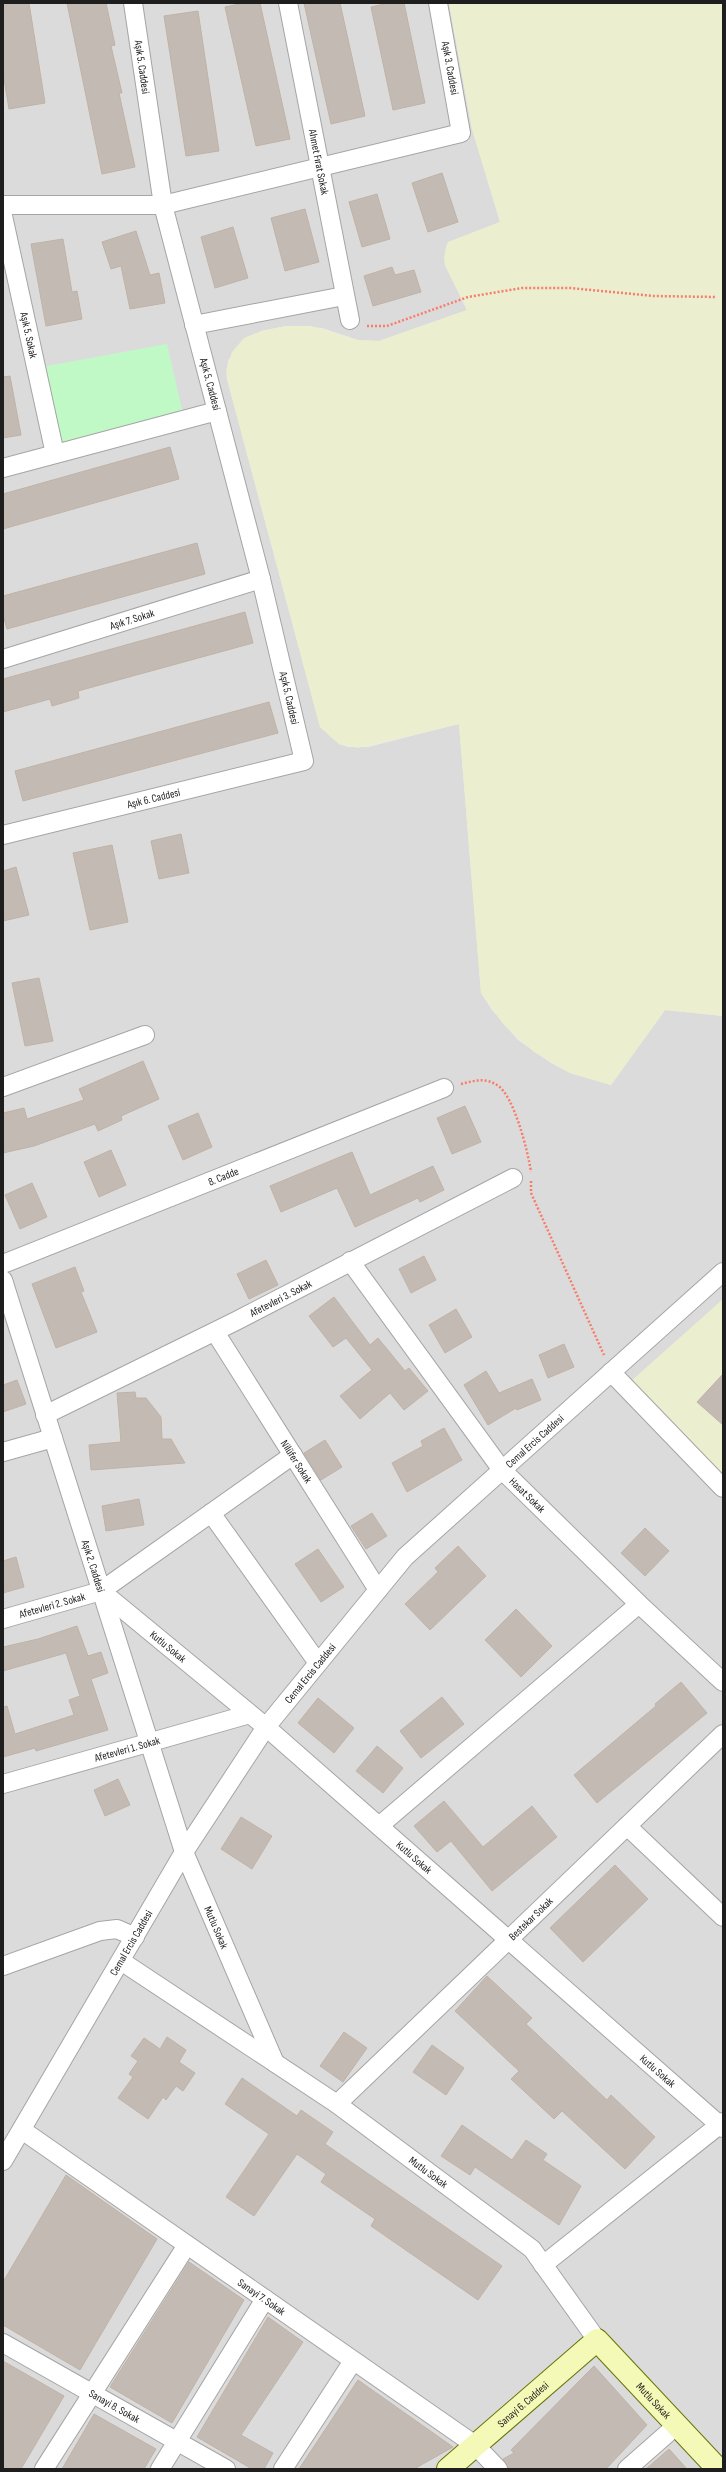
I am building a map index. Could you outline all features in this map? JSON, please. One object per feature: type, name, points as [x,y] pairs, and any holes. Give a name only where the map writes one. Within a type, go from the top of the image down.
[{"type":"street","name":"Aşık 5. Caddesi","points":[[133,3],[162,205],[261,579],[304,761]]},
{"type":"street","name":"Ahmet Fırat Sokak","points":[[288,3],[318,167],[350,320]]},
{"type":"street","name":"Aşık 3. Caddesi","points":[[318,167],[462,133],[438,3]]},
{"type":"street","points":[[3,205],[162,205],[318,167]]},
{"type":"street","name":"Aşık 5. Sokak","points":[[3,216],[55,454]]},
{"type":"street","points":[[194,325],[344,296]]},
{"type":"street","points":[[3,468],[217,411]]},
{"type":"street","name":"Aşık 7. Sokak","points":[[3,659],[261,579]]},
{"type":"street","name":"Aşık 6. Caddesi","points":[[3,835],[304,761]]},
{"type":"street","points":[[3,1087],[145,1035]]},
{"type":"street","name":"8. Cadde","points":[[3,1264],[444,1088]]},
{"type":"street","name":"Afetevleri 3. Sokak","points":[[46,1415],[215,1332],[513,1178]]},
{"type":"street","name":"Hasat Sokak","points":[[350,1261],[502,1470],[639,1604],[723,1682]]},
{"type":"street","name":"Cemal Ercis Caddesi","points":[[3,2161],[184,1852],[266,1727],[405,1556],[723,1272]]},
{"type":"street","name":"Aşık 2. Caddesi","points":[[3,1280],[184,1852]]},
{"type":"street","name":"Nilüfer Sokak","points":[[215,1332],[378,1590]]},
{"type":"street","points":[[611,1372],[723,1488]]},
{"type":"street","points":[[3,1452],[53,1438]]},
{"type":"street","name":"Afetevleri 2. Sokak","points":[[3,1619],[101,1591],[293,1455]]},
{"type":"street","points":[[211,1513],[318,1663]]},
{"type":"street","name":"Kutlu Sokak","points":[[101,1591],[266,1727],[507,1941],[722,2125]]},
{"type":"street","points":[[379,1826],[639,1604]]},
{"type":"street","name":"Afetevleri 1. Sokak","points":[[3,1784],[250,1714]]},
{"type":"street","name":"Bestekar Sokak","points":[[337,2104],[723,1734]]},
{"type":"street","points":[[627,1826],[723,1917]]},
{"type":"street","name":"Mutlu Sokak","points":[[184,1852],[275,2063],[337,2104],[532,2249],[597,2340],[718,2469]]},
{"type":"street","points":[[3,1966],[100,1931],[117,1929],[135,1937]]},
{"type":"street","points":[[121,1961],[275,2063]]},
{"type":"street","points":[[543,2265],[722,2125]]},
{"type":"street","name":"Sanayi 7. Sokak","points":[[22,2130],[475,2445],[498,2469]]},
{"type":"street","points":[[44,2469],[187,2245]]},
{"type":"street","points":[[160,2469],[265,2299]]},
{"type":"street","name":"Sanayi 6. Caddesi","points":[[448,2469],[597,2340]]},
{"type":"street","name":"Sanayi 8. Sokak","points":[[3,2343],[226,2469]]},
{"type":"street","points":[[283,2469],[353,2361]]},
{"type":"street","points":[[627,2469],[677,2425]]},
{"type":"path","points":[[350,320],[368,327],[387,326],[468,297],[522,288],[564,287],[654,296],[716,297]]},
{"type":"path","points":[[444,1088],[483,1080],[496,1084],[506,1093],[527,1153],[531,1193],[611,1372]]},
{"type":"shaded area","points":[[3,3],[449,3],[472,129],[500,222],[449,242],[446,247],[445,265],[467,310],[379,341],[358,340],[322,328],[286,326],[261,331],[228,360],[227,379],[320,727],[339,744],[348,747],[368,747],[459,724],[481,993],[492,1010],[518,1040],[551,1063],[570,1073],[611,1085],[665,1010],[723,1016],[723,1299],[710,1312],[723,1478],[723,2469],[3,2469]]},
{"type":"green space","points":[[449,3],[723,3],[723,1016],[665,1010],[611,1085],[570,1073],[534,1052],[504,1025],[481,993],[459,724],[358,748],[339,744],[320,727],[227,379],[226,370],[232,352],[244,338],[261,331],[286,326],[311,326],[358,340],[379,341],[467,310],[445,265],[444,258],[446,247],[448,242],[500,222],[472,129]]},
{"type":"green space","points":[[167,344],[184,418],[53,458],[36,368]]},
{"type":"green space","points":[[723,1299],[723,1478],[630,1382]]},
{"type":"building","points":[[3,3],[29,3],[45,103],[9,109],[3,73]]},
{"type":"building","points":[[67,3],[106,3],[115,45],[111,46],[122,93],[119,93],[135,167],[102,174]]},
{"type":"building","points":[[244,3],[260,3],[290,139],[256,146],[225,7]]},
{"type":"building","points":[[304,3],[340,3],[365,116],[331,124]]},
{"type":"building","points":[[388,3],[404,3],[425,103],[393,110],[371,7]]},
{"type":"building","points":[[198,11],[219,151],[186,156],[164,16]]},
{"type":"building","points":[[442,173],[458,222],[428,232],[412,183]]},
{"type":"building","points":[[377,194],[390,239],[362,247],[349,202]]},
{"type":"building","points":[[305,209],[319,262],[285,271],[271,218]]},
{"type":"building","points":[[233,227],[248,278],[215,288],[201,237]]},
{"type":"building","points":[[136,231],[150,275],[159,273],[165,303],[130,309],[121,266],[111,269],[102,242]]},
{"type":"building","points":[[63,239],[72,292],[77,291],[82,319],[46,326],[31,244]]},
{"type":"building","points":[[392,267],[395,275],[414,270],[421,292],[373,306],[364,276]]},
{"type":"building","points":[[10,376],[21,435],[3,438],[3,377]]},
{"type":"building","points":[[170,447],[179,479],[3,529],[3,494]]},
{"type":"building","points":[[197,543],[205,574],[7,629],[3,615],[3,596]]},
{"type":"building","points":[[245,612],[253,643],[78,691],[79,698],[52,706],[50,699],[3,712],[3,679]]},
{"type":"building","points":[[269,702],[278,733],[23,801],[15,771]]},
{"type":"building","points":[[181,834],[189,873],[159,879],[151,841]]},
{"type":"building","points":[[112,845],[128,922],[90,930],[73,853]]},
{"type":"building","points":[[16,867],[29,915],[3,921],[3,871]]},
{"type":"building","points":[[39,978],[53,1041],[25,1046],[12,983]]},
{"type":"building","points":[[143,1061],[159,1099],[121,1116],[122,1120],[98,1131],[95,1124],[34,1146],[3,1153],[3,1113],[24,1108],[27,1119],[84,1100],[79,1089]]},
{"type":"building","points":[[465,1106],[481,1142],[452,1154],[437,1118]]},
{"type":"building","points":[[198,1113],[212,1147],[183,1160],[168,1126]]},
{"type":"building","points":[[111,1150],[126,1185],[99,1197],[84,1162]]},
{"type":"building","points":[[352,1152],[370,1195],[433,1166],[444,1190],[420,1202],[418,1198],[355,1227],[337,1188],[281,1212],[270,1186]]},
{"type":"building","points":[[32,1183],[47,1217],[20,1229],[5,1195]]},
{"type":"building","points":[[424,1256],[436,1280],[411,1293],[399,1269]]},
{"type":"building","points":[[266,1260],[278,1285],[249,1299],[237,1274]]},
{"type":"building","points":[[75,1267],[84,1291],[81,1292],[97,1332],[56,1348],[32,1284]]},
{"type":"building","points":[[334,1297],[370,1345],[378,1338],[405,1371],[409,1368],[428,1391],[404,1410],[390,1393],[360,1419],[340,1396],[372,1370],[346,1338],[333,1347],[309,1316]]},
{"type":"building","points":[[456,1309],[472,1337],[445,1353],[429,1325]]},
{"type":"building","points":[[564,1344],[574,1367],[548,1378],[539,1355]]},
{"type":"building","points":[[486,1371],[499,1393],[532,1379],[541,1400],[517,1410],[516,1408],[488,1425],[464,1385]]},
{"type":"building","points":[[723,1374],[723,1425],[697,1402]]},
{"type":"building","points":[[17,1380],[26,1404],[3,1412],[3,1385]]},
{"type":"building","points":[[135,1392],[136,1398],[146,1398],[161,1417],[162,1439],[171,1439],[185,1463],[91,1470],[89,1445],[121,1442],[117,1393]]},
{"type":"building","points":[[444,1428],[462,1460],[407,1492],[392,1463],[423,1446],[421,1441]]},
{"type":"building","points":[[325,1440],[342,1467],[321,1480],[304,1453]]},
{"type":"building","points":[[139,1499],[144,1525],[106,1531],[102,1506]]},
{"type":"building","points":[[372,1513],[387,1536],[366,1549],[351,1526]]},
{"type":"building","points":[[645,1528],[669,1551],[645,1576],[621,1553]]},
{"type":"building","points":[[458,1546],[486,1576],[430,1630],[405,1604],[438,1572],[435,1568]]},
{"type":"building","points":[[318,1549],[344,1587],[321,1602],[295,1564]]},
{"type":"building","points":[[16,1557],[24,1587],[3,1593],[3,1561]]},
{"type":"building","points":[[516,1609],[552,1646],[521,1677],[485,1640]]},
{"type":"building","points":[[77,1626],[88,1656],[101,1652],[108,1673],[91,1679],[108,1730],[36,1751],[35,1748],[3,1757],[3,1707],[7,1706],[15,1734],[74,1715],[69,1700],[80,1696],[66,1653],[3,1671],[3,1647],[38,1639]]},
{"type":"building","points":[[681,1682],[707,1713],[597,1803],[574,1775],[656,1706],[655,1704]]},
{"type":"building","points":[[442,1697],[464,1724],[421,1758],[400,1731]]},
{"type":"building","points":[[318,1698],[354,1728],[334,1753],[298,1723]]},
{"type":"building","points":[[377,1746],[403,1768],[383,1793],[356,1771]]},
{"type":"building","points":[[118,1779],[130,1805],[105,1816],[94,1790]]},
{"type":"building","points":[[444,1801],[483,1847],[532,1806],[557,1837],[492,1891],[451,1841],[437,1852],[414,1826]]},
{"type":"building","points":[[241,1817],[272,1836],[252,1869],[221,1849]]},
{"type":"building","points":[[615,1865],[648,1899],[583,1962],[550,1928]]},
{"type":"building","points":[[487,1976],[532,2018],[526,2024],[607,2100],[611,2095],[655,2137],[625,2169],[562,2111],[554,2119],[511,2079],[519,2071],[455,2011]]},
{"type":"building","points":[[344,2032],[367,2048],[343,2082],[320,2066]]},
{"type":"building","points":[[167,2037],[186,2050],[179,2062],[195,2073],[183,2091],[176,2086],[166,2100],[163,2097],[148,2119],[118,2098],[133,2077],[129,2074],[138,2061],[131,2056],[144,2038],[160,2049]]},
{"type":"building","points":[[432,2045],[464,2068],[446,2095],[413,2072]]},
{"type":"building","points":[[242,2078],[297,2116],[301,2110],[333,2132],[325,2144],[502,2266],[478,2300],[371,2226],[375,2219],[321,2182],[326,2174],[297,2154],[254,2216],[226,2197],[269,2134],[225,2104]]},
{"type":"building","points":[[462,2125],[512,2160],[526,2140],[547,2154],[543,2160],[581,2186],[559,2225],[475,2167],[470,2175],[441,2156]]},
{"type":"building","points":[[66,2175],[157,2239],[80,2370],[3,2325],[3,2282]]},
{"type":"building","points":[[189,2262],[244,2300],[172,2423],[110,2387]]},
{"type":"building","points":[[268,2317],[303,2342],[241,2435],[273,2453],[264,2469],[252,2469],[197,2437]]},
{"type":"building","points":[[3,2361],[64,2396],[21,2469],[3,2469]]},
{"type":"building","points":[[594,2366],[647,2425],[606,2469],[508,2469],[503,2459],[514,2453],[511,2450]]},
{"type":"building","points":[[358,2380],[453,2447],[414,2469],[299,2469]]},
{"type":"building","points":[[94,2414],[156,2449],[144,2469],[62,2469]]},
{"type":"building","points":[[669,2449],[687,2469],[646,2469]]}]
